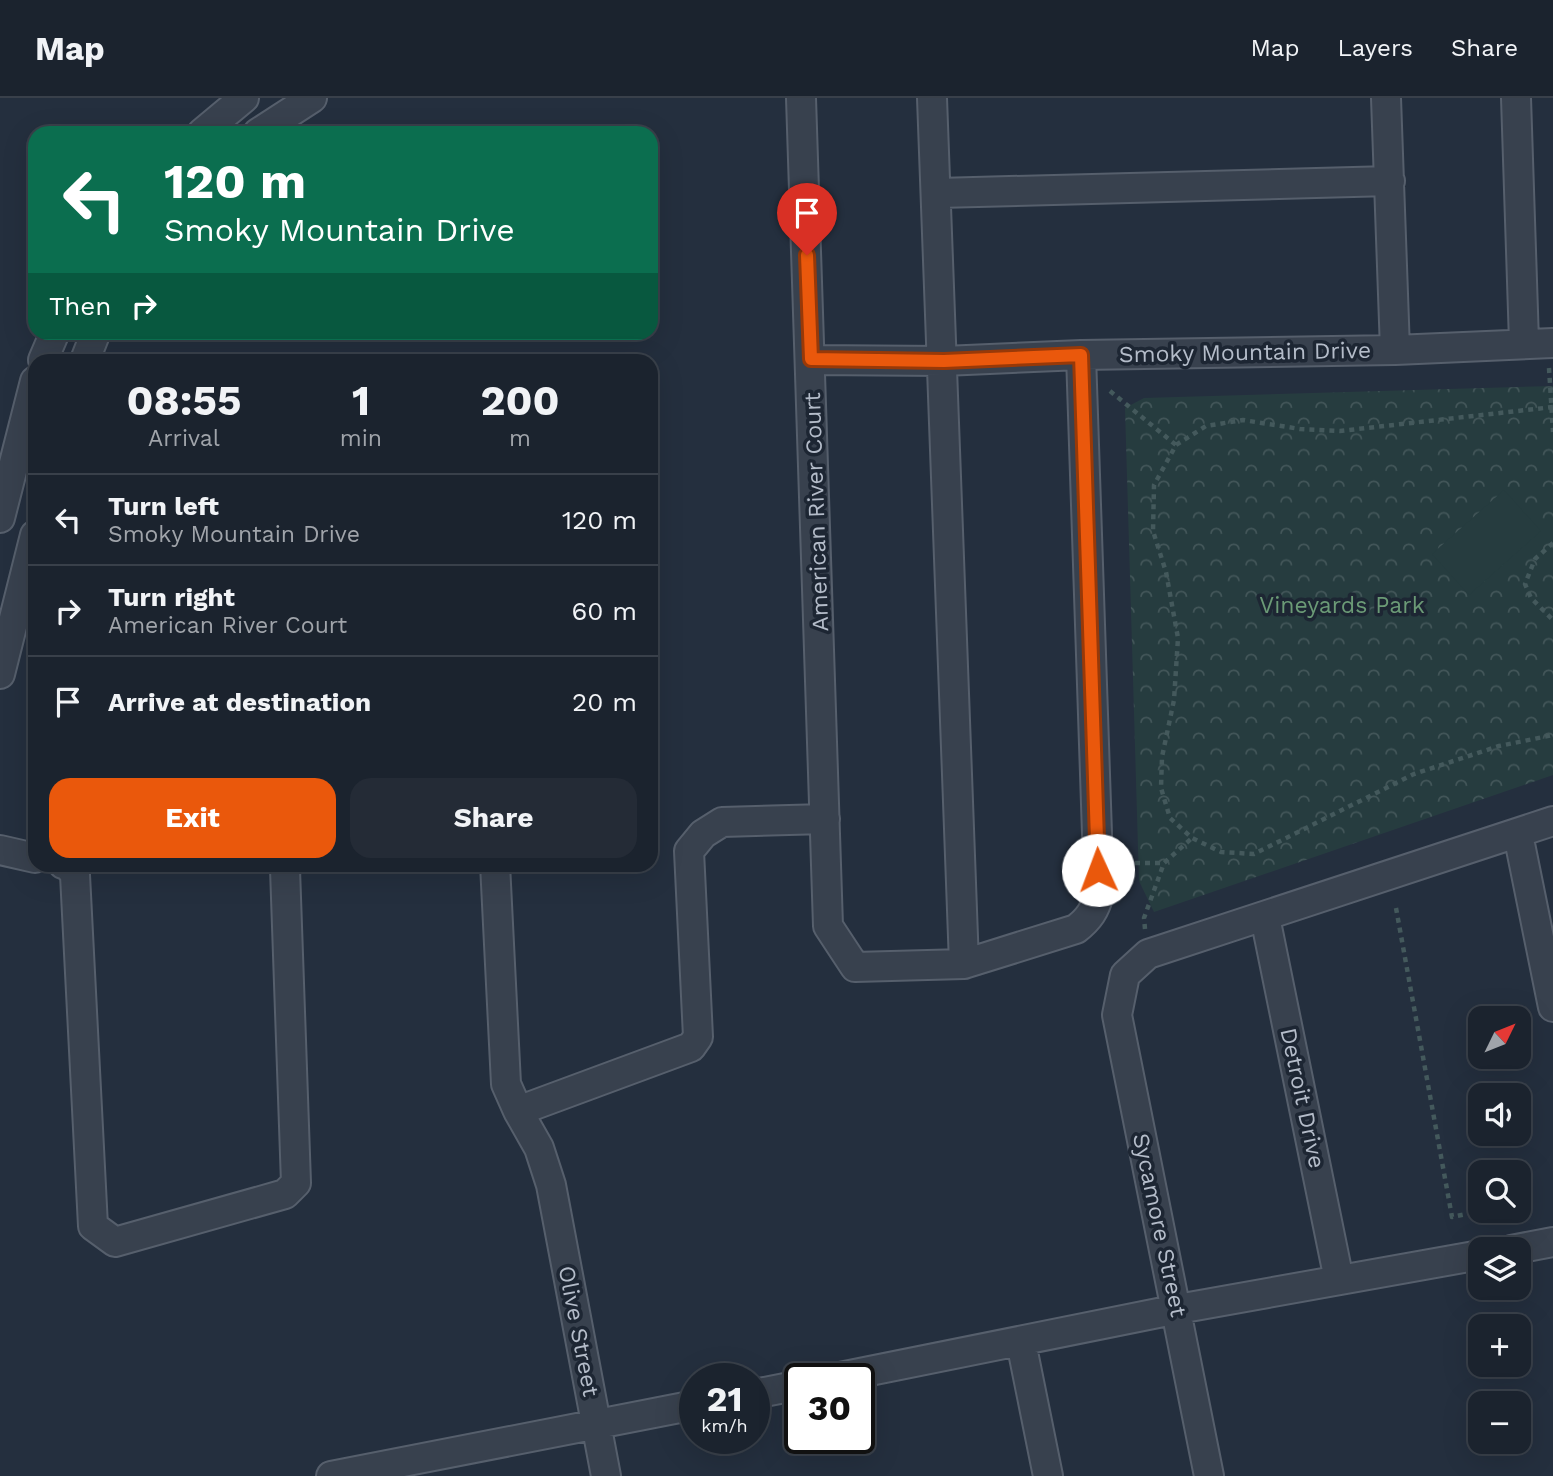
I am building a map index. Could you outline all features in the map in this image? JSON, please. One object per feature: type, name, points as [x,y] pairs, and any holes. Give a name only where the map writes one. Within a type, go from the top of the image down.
[{"type":"street","points":[[210,126],[244,98]]},
{"type":"street","points":[[269,126],[312,98]]},
{"type":"street","name":"American River Court","points":[[802,98],[828,926],[856,967],[964,964]]},
{"type":"street","points":[[932,98],[938,193],[964,964],[1064,934],[1086,922],[1099,894],[1081,355]]},
{"type":"street","points":[[1386,98],[1395,350]]},
{"type":"street","points":[[1516,98],[1541,342]]},
{"type":"street","points":[[938,193],[1390,181]]},
{"type":"street","name":"Smoky Mountain Drive","points":[[811,359],[944,361],[1081,355],[1395,350],[1541,342]]},
{"type":"street","points":[[0,518],[28,408]]},
{"type":"street","points":[[0,674],[28,563]]},
{"type":"street","points":[[518,1111],[691,1047],[698,1037],[689,850],[703,834],[722,822],[825,819]]},
{"type":"street","points":[[1147,954],[1553,821]]},
{"type":"street","points":[[1518,834],[1553,1007]]},
{"type":"street","points":[[0,850],[28,856]]},
{"type":"street","points":[[73,872],[93,1226],[115,1242],[285,1194],[296,1183],[285,872]]},
{"type":"street","name":"Olive Street","points":[[495,872],[506,1084],[539,1148],[551,1185],[606,1476]]},
{"type":"street","name":"Detroit Drive","points":[[1265,917],[1339,1280]]},
{"type":"street","name":"Sycamore Street","points":[[1147,954],[1125,975],[1117,1015],[1178,1309],[1209,1476]]},
{"type":"street","points":[[1531,1246],[1553,1242]]},
{"type":"street","points":[[875,1370],[1178,1309],[1468,1257]]},
{"type":"street","points":[[1021,1342],[1048,1476]]},
{"type":"street","points":[[331,1476],[679,1408]]},
{"type":"path","points":[[1541,342],[1552,407],[1553,432]]},
{"type":"path","points":[[1104,386],[1176,445]]},
{"type":"path","points":[[1552,407],[1340,431],[1300,429],[1243,420],[1206,426],[1176,445],[1154,485],[1153,531],[1166,572],[1178,638],[1174,700],[1162,757],[1161,788],[1170,818],[1192,838],[1222,852],[1254,853],[1414,774],[1499,746],[1553,735]]},
{"type":"path","points":[[1553,543],[1535,559],[1525,584],[1531,598],[1553,620]]},
{"type":"path","points":[[1147,954],[1144,918],[1164,863],[1192,838]]},
{"type":"path","points":[[1135,863],[1164,863]]},
{"type":"path","points":[[1396,908],[1452,1217],[1468,1214]]},
{"type":"green space","name":"Vineyards Park","points":[[1553,386],[1553,775],[1154,912],[1139,881],[1125,408],[1144,398]]},
{"type":"green space","points":[[1504,490],[1541,531],[1469,595],[1432,554]]},
{"type":"route","points":[[807,255],[811,359],[944,361],[1081,355],[1098,870]]}]
